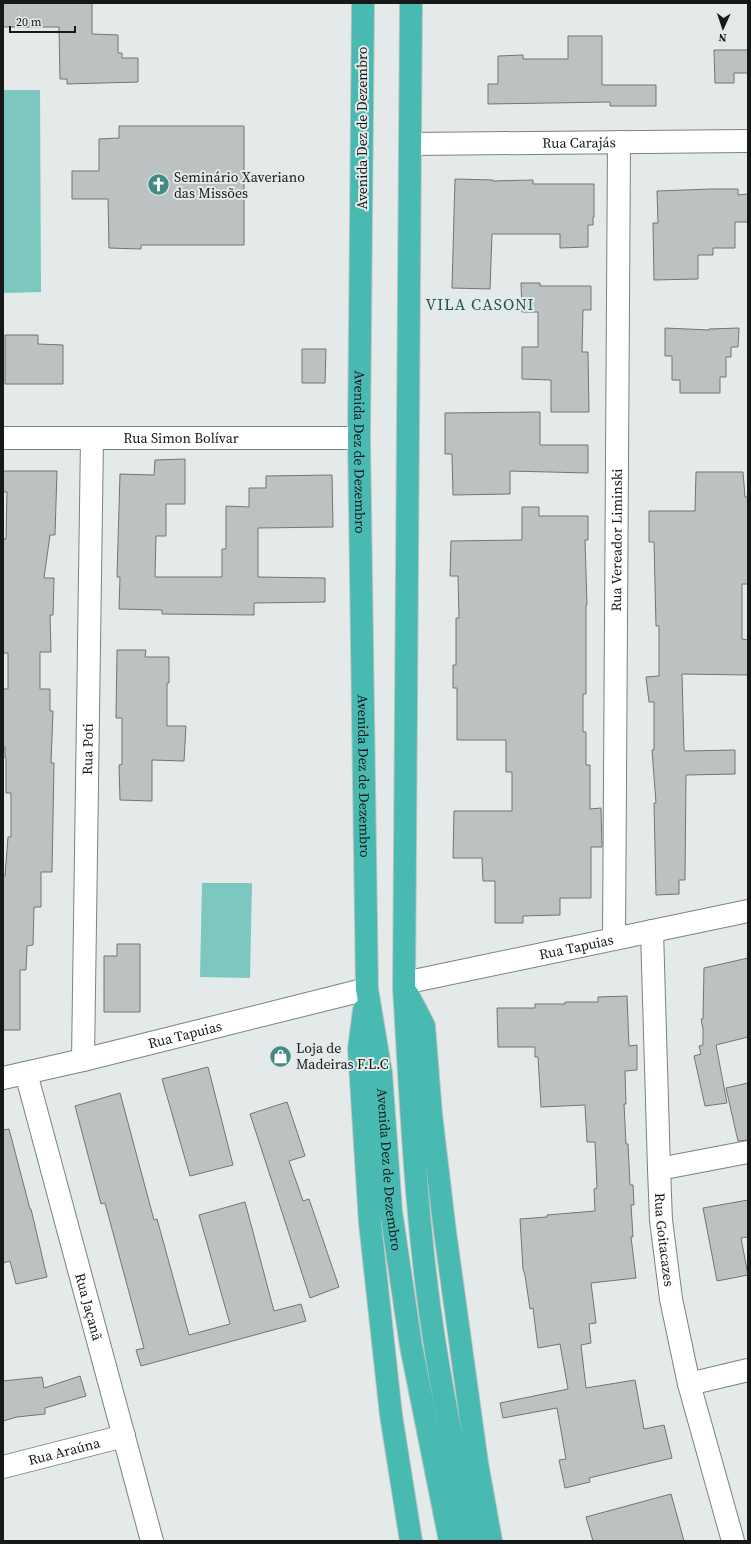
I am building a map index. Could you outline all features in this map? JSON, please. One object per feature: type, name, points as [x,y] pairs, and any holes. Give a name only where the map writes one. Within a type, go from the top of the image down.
[{"type":"highway","name":"Avenida Dez de Dezembro","points":[[363,3],[359,438],[367,989],[381,1072],[391,1211],[411,1346],[450,1541]]},
{"type":"highway","name":"Avenida Dez de Dezembro","points":[[411,3],[404,986],[418,1212],[434,1339],[472,1541]]},
{"type":"highway","points":[[404,986],[424,1026],[431,1114],[445,1232],[477,1463],[491,1541]]},
{"type":"highway","points":[[367,989],[359,1049],[370,1223],[391,1415],[411,1541]]},
{"type":"street","name":"Rua Carajás","points":[[410,144],[748,141]]},
{"type":"street","name":"Rua Vereador Liminski","points":[[614,938],[619,142]]},
{"type":"street","name":"Rua Simon Bolívar","points":[[3,438],[359,438]]},
{"type":"street","name":"Rua Poti","points":[[83,1060],[92,438]]},
{"type":"street","name":"Rua Tapuias","points":[[404,986],[614,938],[748,911]]},
{"type":"street","name":"Rua Goitacazes","points":[[652,931],[661,1220],[671,1299],[689,1384],[733,1541]]},
{"type":"street","name":"Rua Tapuias","points":[[3,1078],[83,1060],[367,989]]},
{"type":"street","name":"Rua Jaçanã","points":[[26,1072],[152,1541]]},
{"type":"street","points":[[659,1170],[748,1152]]},
{"type":"street","points":[[689,1384],[748,1370]]},
{"type":"street","name":"Rua Araúna","points":[[3,1467],[124,1436]]},
{"type":"shaded area","points":[[3,90],[40,90],[41,292],[3,293]]},
{"type":"shaded area","points":[[202,883],[252,883],[250,978],[200,977]]},
{"type":"building","points":[[3,3],[92,3],[92,34],[118,35],[118,53],[122,53],[122,58],[138,58],[138,82],[67,84],[67,79],[60,79],[59,27],[3,27]]},
{"type":"building","points":[[568,36],[602,36],[602,85],[656,85],[656,106],[610,106],[610,102],[488,104],[488,84],[498,84],[498,56],[523,55],[523,59],[568,59]]},
{"type":"building","points":[[714,50],[748,50],[748,73],[734,73],[734,83],[715,83]]},
{"type":"building","name":"Seminário Xaveriano das Missões","points":[[119,126],[244,126],[244,245],[141,245],[141,249],[109,248],[108,199],[72,199],[72,171],[99,171],[99,139],[119,138]]},
{"type":"building","points":[[455,179],[493,181],[533,180],[533,184],[594,184],[594,217],[593,225],[588,225],[588,247],[560,248],[560,234],[492,234],[490,289],[452,288]]},
{"type":"building","points":[[738,189],[738,195],[748,194],[748,222],[735,222],[735,248],[713,248],[713,255],[698,255],[698,279],[654,280],[653,223],[658,223],[657,191]]},
{"type":"building","points":[[521,283],[540,283],[540,286],[591,286],[591,310],[583,310],[582,352],[588,352],[589,412],[551,412],[551,380],[522,379],[522,347],[538,347],[538,312],[522,312]]},
{"type":"building","points":[[665,328],[709,330],[739,328],[738,347],[731,347],[731,357],[726,357],[726,377],[720,377],[720,393],[680,393],[680,380],[672,380],[672,356],[665,356]]},
{"type":"building","points":[[5,335],[38,335],[38,344],[63,345],[63,384],[5,384]]},
{"type":"building","points":[[302,349],[326,349],[325,383],[302,383]]},
{"type":"building","points":[[540,412],[540,445],[588,445],[588,473],[510,471],[510,494],[453,495],[452,454],[445,454],[445,413]]},
{"type":"building","points":[[185,459],[185,504],[166,504],[166,536],[156,536],[155,577],[222,577],[222,549],[226,549],[226,506],[249,507],[249,488],[266,488],[266,476],[332,475],[333,527],[258,528],[258,577],[325,578],[325,602],[254,603],[254,615],[162,614],[162,610],[119,609],[120,577],[117,577],[120,474],[154,475],[155,460]]},
{"type":"building","points":[[3,471],[57,471],[55,535],[50,535],[44,578],[54,578],[53,615],[50,615],[51,652],[40,652],[40,689],[50,689],[50,711],[53,711],[51,763],[54,763],[52,872],[41,872],[41,907],[34,907],[33,945],[27,946],[26,970],[20,970],[20,1030],[3,1030],[3,876],[5,876],[8,837],[11,837],[11,793],[6,793],[6,758],[5,747],[3,747],[3,689],[8,689],[8,653],[3,653],[3,539],[6,539],[7,492],[3,492]]},
{"type":"building","points":[[696,472],[743,472],[745,497],[748,497],[748,584],[742,584],[742,639],[748,640],[748,675],[682,674],[684,750],[735,750],[735,774],[686,775],[685,880],[679,880],[679,894],[656,895],[654,803],[656,803],[652,750],[654,750],[654,702],[649,702],[646,677],[659,676],[659,626],[656,626],[654,542],[649,542],[649,511],[695,511]]},
{"type":"building","points":[[522,507],[539,507],[539,516],[588,516],[588,540],[585,540],[587,605],[586,694],[583,694],[583,732],[586,732],[586,765],[590,765],[590,809],[601,808],[602,847],[591,847],[591,898],[560,898],[560,915],[523,916],[523,923],[495,923],[495,881],[483,881],[482,858],[453,858],[454,811],[512,811],[512,772],[506,772],[506,740],[457,740],[457,688],[453,688],[453,665],[456,665],[456,618],[459,618],[458,576],[450,576],[451,541],[522,540]]},
{"type":"building","points":[[117,650],[146,650],[145,657],[169,657],[169,683],[167,683],[167,726],[186,726],[184,761],[152,760],[152,801],[120,800],[119,765],[122,764],[122,718],[116,718]]},
{"type":"building","points":[[117,944],[140,944],[140,1012],[104,1012],[104,956],[117,956]]},
{"type":"building","points":[[748,958],[748,1037],[716,1045],[727,1103],[705,1106],[694,1056],[701,1054],[699,1046],[703,1045],[703,1029],[701,1019],[703,1019],[704,968]]},
{"type":"building","points":[[627,996],[629,1046],[637,1045],[637,1070],[625,1071],[626,1104],[624,1104],[630,1185],[633,1185],[634,1205],[631,1205],[633,1237],[631,1237],[636,1278],[591,1283],[596,1323],[589,1324],[591,1343],[581,1345],[586,1388],[635,1380],[644,1429],[664,1425],[672,1458],[589,1478],[590,1482],[565,1488],[559,1460],[566,1459],[557,1408],[503,1418],[500,1403],[568,1389],[560,1344],[538,1348],[533,1308],[530,1309],[523,1269],[520,1219],[595,1211],[594,1189],[597,1188],[595,1142],[587,1142],[585,1105],[541,1107],[538,1057],[535,1057],[535,1047],[498,1047],[497,1008],[535,1008],[535,1004],[598,1002],[598,997]]},
{"type":"building","points":[[208,1067],[233,1165],[190,1176],[162,1079]]},
{"type":"building","points":[[748,1083],[748,1140],[738,1141],[726,1088]]},
{"type":"building","points":[[120,1093],[154,1220],[157,1219],[189,1335],[230,1324],[199,1215],[245,1202],[274,1311],[301,1304],[306,1321],[141,1366],[136,1350],[144,1348],[105,1203],[101,1204],[75,1106]]},
{"type":"building","points":[[287,1102],[305,1156],[289,1161],[303,1201],[309,1199],[339,1287],[310,1298],[250,1114]]},
{"type":"building","points":[[9,1129],[31,1209],[47,1277],[16,1284],[10,1261],[3,1263],[3,1130]]},
{"type":"building","points":[[748,1200],[748,1237],[741,1238],[748,1275],[717,1281],[703,1208]]},
{"type":"building","points":[[80,1376],[86,1396],[45,1408],[45,1414],[17,1417],[3,1421],[3,1381],[42,1377],[44,1388]]},
{"type":"building","points":[[671,1494],[684,1541],[593,1541],[586,1517]]},
{"type":"place","name":"Seminário Xaveriano das Missões","points":[[158,185]]},
{"type":"place","name":"Loja de Madeiras F.L.C","points":[[281,1056]]},
{"type":"district","name":"VILA CASONI","points":[[480,304]]}]
